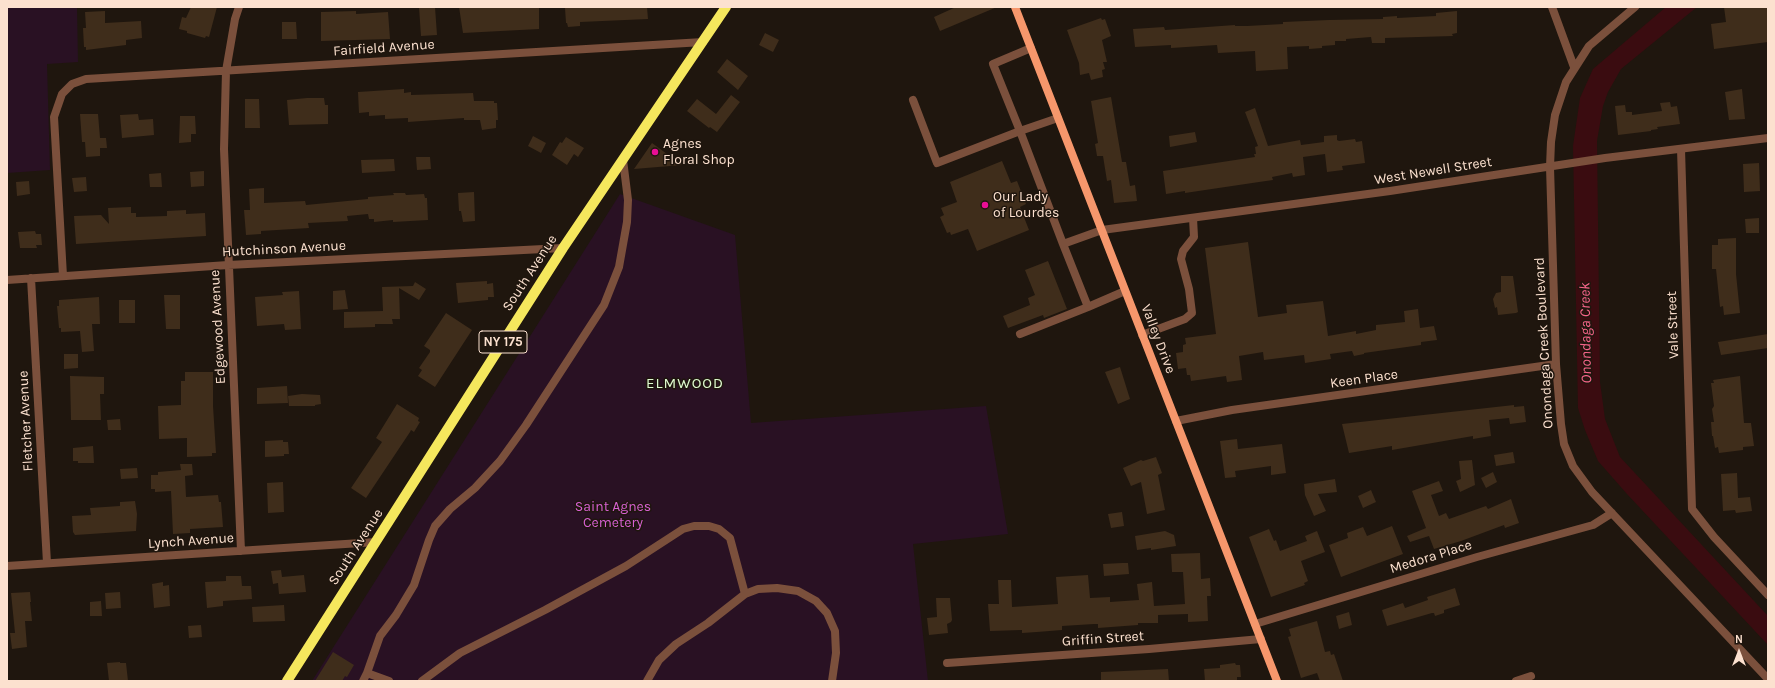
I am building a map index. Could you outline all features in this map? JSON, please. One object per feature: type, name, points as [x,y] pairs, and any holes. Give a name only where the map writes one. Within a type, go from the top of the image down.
[{"type":"main road","name":"South Avenue","points":[[287,681],[563,248],[726,7]]},
{"type":"main road","name":"Valley Drive","points":[[1015,7],[1277,681]]},
{"type":"street","name":"Edgewood Avenue","points":[[238,7],[226,71],[224,149],[241,550]]},
{"type":"street","points":[[1552,7],[1574,67]]},
{"type":"street","name":"Onondaga Creek Boulevard","points":[[1635,7],[1589,46],[1574,67],[1566,82],[1555,115],[1550,142],[1556,364],[1560,424],[1564,444],[1573,466],[1592,492],[1768,679]]},
{"type":"street","name":"Fairfield Avenue","points":[[63,276],[54,117],[62,94],[69,87],[86,79],[703,42]]},
{"type":"street","points":[[1031,48],[993,64],[1088,307]]},
{"type":"street","points":[[913,100],[937,163],[1058,118]]},
{"type":"street","name":"West Newell Street","points":[[1063,244],[1102,230],[1390,191],[1605,158],[1768,138]]},
{"type":"street","name":"Vale Street","points":[[1681,149],[1692,509],[1714,537],[1768,595]]},
{"type":"street","points":[[363,681],[380,636],[396,615],[414,585],[435,526],[450,509],[475,488],[500,461],[526,425],[604,305],[620,267],[627,222],[628,200],[623,160]]},
{"type":"street","points":[[1142,335],[1185,319],[1192,313],[1189,289],[1181,259],[1182,251],[1194,236],[1192,218]]},
{"type":"street","name":"Hutchinson Avenue","points":[[7,280],[228,265],[563,248]]},
{"type":"street","name":"Fletcher Avenue","points":[[31,278],[47,563]]},
{"type":"street","points":[[1020,334],[1125,291]]},
{"type":"street","name":"Keen Place","points":[[1176,421],[1232,410],[1556,364]]},
{"type":"street","name":"Medora Place","points":[[1255,624],[1477,557],[1594,525],[1612,513]]},
{"type":"street","points":[[422,681],[460,653],[545,610],[619,570],[671,536],[688,528],[709,526],[719,529],[730,538],[745,594]]},
{"type":"street","name":"Lynch Avenue","points":[[7,566],[376,542]]},
{"type":"street","points":[[647,681],[659,660],[676,644],[708,623],[745,594],[758,589],[777,588],[798,592],[816,601],[827,613],[835,631],[836,653],[832,681]]},
{"type":"street","name":"Griffin Street","points":[[947,662],[1149,649],[1261,639]]},
{"type":"street","points":[[367,673],[390,681]]},
{"type":"street","points":[[1516,681],[1531,676]]},
{"type":"green space","points":[[7,7],[77,7],[78,62],[47,64],[50,170],[7,173]]},
{"type":"green space","name":"Saint Agnes Cemetery","points":[[620,194],[735,235],[751,423],[986,406],[1008,534],[913,544],[928,681],[312,681]]},
{"type":"water","name":"Onondaga Creek","points":[[1666,7],[1697,7],[1621,69],[1608,92],[1603,106],[1597,141],[1600,382],[1605,419],[1620,457],[1768,616],[1768,645],[1598,461],[1585,430],[1578,408],[1573,146],[1580,98],[1593,69]]},
{"type":"building","points":[[191,7],[217,7],[209,37],[206,36],[205,38],[179,29],[182,17],[186,18]]},
{"type":"building","points":[[419,7],[435,7],[437,35],[421,36]]},
{"type":"building","points":[[459,7],[539,7],[539,29],[463,33]]},
{"type":"building","points":[[647,7],[648,19],[580,22],[580,26],[568,27],[566,23],[565,8]]},
{"type":"building","points":[[956,7],[997,7],[940,31],[934,17]]},
{"type":"building","points":[[1724,7],[1768,7],[1768,42],[1714,49],[1711,24],[1726,22]]},
{"type":"building","points":[[105,11],[105,23],[141,21],[142,38],[126,40],[126,45],[86,50],[86,47],[84,47],[83,28],[86,28],[85,12]]},
{"type":"building","points":[[356,11],[356,14],[388,12],[390,39],[321,41],[321,12]]},
{"type":"building","points":[[1457,11],[1457,33],[1452,34],[1453,36],[1385,38],[1385,43],[1372,43],[1371,37],[1346,39],[1346,41],[1335,41],[1335,45],[1322,46],[1322,48],[1309,49],[1309,46],[1287,47],[1288,69],[1256,71],[1255,51],[1218,53],[1217,45],[1171,48],[1171,45],[1135,47],[1133,29],[1164,27],[1165,30],[1235,25],[1247,26],[1283,24],[1283,22],[1383,19],[1383,17],[1397,16],[1397,18],[1436,16],[1436,13]]},
{"type":"building","points":[[1101,18],[1102,20],[1105,19],[1111,36],[1102,40],[1107,62],[1103,62],[1105,69],[1102,70],[1103,77],[1091,80],[1089,73],[1080,75],[1079,63],[1067,30]]},
{"type":"building","points":[[282,22],[296,22],[297,39],[282,39]]},
{"type":"building","points":[[765,33],[779,40],[773,52],[759,45]]},
{"type":"building","points":[[727,59],[748,76],[738,90],[717,72]]},
{"type":"building","points":[[404,89],[404,93],[411,92],[411,95],[473,93],[474,101],[494,101],[494,103],[497,103],[498,120],[496,120],[496,128],[482,130],[480,120],[464,120],[464,118],[408,122],[408,118],[385,119],[385,115],[369,116],[369,112],[359,113],[358,92]]},
{"type":"building","points":[[1742,89],[1745,119],[1729,120],[1725,92]]},
{"type":"building","points":[[731,95],[740,102],[717,132],[710,127],[709,128],[687,111],[697,99],[716,114]]},
{"type":"building","points":[[1111,97],[1122,162],[1126,162],[1130,186],[1135,185],[1137,201],[1114,203],[1111,180],[1107,181],[1103,156],[1097,156],[1095,144],[1098,143],[1091,101]]},
{"type":"building","points":[[324,98],[325,105],[328,105],[328,124],[289,125],[287,100]]},
{"type":"building","points":[[245,99],[259,99],[260,128],[245,128]]},
{"type":"building","points":[[1670,102],[1671,107],[1677,106],[1680,124],[1657,127],[1658,129],[1651,131],[1618,135],[1615,106],[1625,105],[1626,112],[1632,112],[1632,115],[1662,111],[1660,103]]},
{"type":"building","points":[[1255,108],[1268,146],[1300,140],[1301,145],[1324,142],[1324,136],[1337,135],[1337,140],[1339,141],[1355,139],[1356,142],[1362,141],[1365,163],[1342,166],[1343,170],[1327,172],[1325,154],[1303,157],[1305,175],[1293,177],[1292,173],[1272,177],[1273,180],[1185,193],[1185,191],[1166,194],[1163,171],[1255,157],[1255,147],[1258,146],[1245,112]]},
{"type":"building","points":[[80,114],[98,114],[100,138],[106,138],[107,148],[100,148],[100,156],[86,157],[85,142],[82,142]]},
{"type":"building","points":[[138,114],[139,120],[153,119],[154,135],[122,138],[120,115]]},
{"type":"building","points":[[180,116],[195,116],[196,134],[191,134],[191,142],[179,143]]},
{"type":"building","points":[[1195,132],[1197,142],[1170,147],[1169,136]]},
{"type":"building","points":[[533,136],[546,143],[541,153],[528,146]]},
{"type":"building","points":[[566,137],[584,148],[578,157],[574,154],[567,165],[552,155],[560,142],[562,143]]},
{"type":"building","points":[[652,143],[682,165],[634,169]]},
{"type":"building","points":[[416,157],[430,157],[431,169],[417,170]]},
{"type":"building","points":[[394,159],[395,171],[362,173],[361,160]]},
{"type":"building","name":"Our Lady of Lourdes","points":[[1002,161],[1011,183],[1017,181],[1026,204],[1020,207],[1029,230],[977,251],[968,229],[951,235],[950,232],[947,233],[940,217],[944,215],[941,208],[957,202],[950,182]]},
{"type":"building","points":[[1759,163],[1760,191],[1744,192],[1743,164]]},
{"type":"building","points":[[204,171],[204,186],[191,187],[190,172]]},
{"type":"building","points":[[161,173],[162,187],[150,187],[149,174]]},
{"type":"building","points":[[86,177],[87,191],[74,192],[72,178]]},
{"type":"building","points":[[29,181],[30,194],[17,196],[16,182]]},
{"type":"building","points":[[264,188],[264,203],[305,201],[306,205],[368,199],[368,197],[394,195],[393,193],[405,193],[406,195],[424,194],[425,198],[427,198],[428,220],[393,222],[393,220],[374,222],[374,219],[369,219],[368,214],[347,216],[348,221],[308,223],[309,228],[261,231],[261,234],[246,235],[244,210],[250,210],[249,189]]},
{"type":"building","points":[[474,192],[475,221],[463,222],[461,211],[459,211],[458,193]]},
{"type":"building","points":[[131,207],[131,213],[136,213],[136,217],[167,216],[167,211],[186,210],[186,214],[205,213],[206,236],[76,244],[74,216],[101,215],[109,224],[108,208]]},
{"type":"building","points":[[1759,218],[1759,233],[1746,233],[1745,219]]},
{"type":"building","points":[[35,231],[36,234],[41,234],[42,245],[36,245],[37,248],[20,248],[18,232]]},
{"type":"building","points":[[1736,238],[1736,274],[1740,313],[1724,315],[1723,306],[1720,307],[1716,269],[1712,269],[1712,245],[1718,245],[1718,239]]},
{"type":"building","points":[[1248,242],[1258,317],[1287,313],[1286,305],[1323,301],[1328,336],[1356,331],[1356,334],[1376,330],[1376,325],[1405,322],[1404,311],[1418,309],[1420,328],[1434,326],[1437,340],[1421,342],[1421,345],[1364,353],[1354,356],[1352,351],[1330,354],[1331,359],[1305,363],[1304,355],[1264,360],[1263,352],[1239,356],[1242,380],[1227,382],[1226,376],[1191,381],[1190,375],[1187,375],[1186,368],[1178,369],[1176,353],[1183,352],[1183,345],[1186,344],[1185,338],[1216,334],[1205,248]]},
{"type":"building","points":[[1048,261],[1067,309],[1044,318],[1043,315],[1008,328],[1003,316],[1030,305],[1028,298],[1035,295],[1025,270]]},
{"type":"building","points":[[1501,276],[1513,276],[1518,312],[1516,313],[1498,315],[1497,307],[1495,308],[1493,299],[1496,293],[1501,292]]},
{"type":"building","points":[[487,281],[487,284],[493,283],[494,297],[488,297],[488,300],[458,303],[456,283]]},
{"type":"building","points":[[415,282],[426,289],[419,300],[399,288],[400,319],[392,319],[393,324],[375,324],[375,327],[344,328],[344,312],[383,311],[382,287],[413,286]]},
{"type":"building","points":[[345,290],[348,309],[333,310],[333,291]]},
{"type":"building","points":[[299,291],[301,329],[285,330],[284,324],[257,326],[255,297],[283,295],[282,292]]},
{"type":"building","points":[[164,295],[180,295],[180,329],[166,329]]},
{"type":"building","points":[[99,297],[100,324],[92,324],[94,351],[82,352],[80,331],[61,332],[61,328],[59,328],[57,306],[59,306],[59,300]]},
{"type":"building","points":[[119,300],[135,300],[135,323],[119,323]]},
{"type":"building","points":[[446,313],[472,330],[435,387],[418,376],[422,370],[419,368],[430,352],[430,350],[424,346]]},
{"type":"building","points":[[1768,334],[1768,348],[1721,355],[1718,342]]},
{"type":"building","points":[[64,354],[78,354],[78,368],[64,369]]},
{"type":"building","points":[[1120,367],[1130,399],[1118,404],[1105,372]]},
{"type":"building","points":[[185,372],[213,372],[213,406],[216,453],[212,453],[212,456],[187,457],[187,438],[159,439],[158,406],[181,405],[181,381],[185,381]]},
{"type":"building","points":[[70,376],[104,377],[104,394],[100,394],[101,420],[71,420]]},
{"type":"building","points":[[1740,376],[1744,423],[1751,423],[1754,446],[1743,447],[1743,450],[1719,453],[1718,447],[1715,448],[1712,436],[1711,422],[1714,422],[1712,409],[1714,406],[1711,383],[1714,383],[1713,380]]},
{"type":"building","points":[[287,386],[288,403],[257,404],[257,388]]},
{"type":"building","points":[[302,394],[320,395],[321,404],[315,406],[289,406],[288,396]]},
{"type":"building","points":[[397,404],[419,418],[418,421],[420,422],[414,432],[411,430],[366,498],[351,488],[382,442],[376,438]]},
{"type":"building","points":[[1514,405],[1514,407],[1524,406],[1526,422],[1510,424],[1509,418],[1489,420],[1491,436],[1473,439],[1473,436],[1392,450],[1392,446],[1349,453],[1342,424]]},
{"type":"building","points":[[120,419],[121,430],[108,430],[107,420]]},
{"type":"building","points":[[1237,439],[1238,449],[1282,444],[1286,473],[1271,475],[1271,466],[1235,471],[1236,477],[1225,478],[1220,441]]},
{"type":"building","points":[[283,440],[283,442],[288,442],[289,454],[284,454],[284,456],[265,457],[265,441]]},
{"type":"building","points":[[93,446],[94,463],[78,463],[78,461],[73,461],[73,448]]},
{"type":"building","points":[[1513,452],[1515,463],[1496,466],[1494,455]]},
{"type":"building","points":[[1156,457],[1162,473],[1158,475],[1165,510],[1147,514],[1141,482],[1131,486],[1123,468],[1141,460],[1143,461]]},
{"type":"building","points":[[1472,460],[1475,485],[1460,492],[1456,481],[1461,479],[1459,461]]},
{"type":"building","points":[[180,464],[192,464],[193,475],[185,476],[186,497],[218,495],[219,502],[221,502],[223,527],[190,529],[190,533],[173,534],[171,491],[155,492],[155,489],[151,489],[151,475],[158,475],[158,472],[181,470]]},
{"type":"building","points":[[137,468],[138,478],[121,479],[120,469]]},
{"type":"building","points":[[1493,472],[1497,482],[1486,488],[1481,478]]},
{"type":"building","points":[[1737,473],[1738,498],[1750,497],[1752,511],[1736,513],[1735,510],[1723,511],[1721,474]]},
{"type":"building","points":[[1335,479],[1337,492],[1318,494],[1326,511],[1314,516],[1305,495],[1304,484]]},
{"type":"building","points":[[1439,481],[1443,491],[1431,495],[1439,516],[1446,513],[1449,519],[1486,506],[1488,509],[1511,499],[1519,523],[1505,528],[1504,525],[1434,549],[1429,536],[1410,542],[1407,536],[1426,528],[1412,491]]},
{"type":"building","points":[[283,482],[284,512],[268,513],[267,483]]},
{"type":"building","points":[[1371,490],[1376,502],[1363,508],[1358,496]]},
{"type":"building","points":[[135,501],[137,514],[136,531],[75,535],[73,532],[72,516],[91,515],[90,508],[120,506],[120,502]]},
{"type":"building","points":[[1122,512],[1124,526],[1111,528],[1108,514]]},
{"type":"building","points":[[1392,526],[1403,554],[1341,577],[1329,545],[1348,538],[1347,533],[1363,527],[1367,536]]},
{"type":"building","points":[[1269,529],[1274,541],[1276,540],[1280,551],[1307,541],[1305,536],[1317,531],[1325,552],[1301,561],[1308,581],[1304,583],[1305,585],[1271,597],[1249,537]]},
{"type":"building","points":[[1165,531],[1174,535],[1176,546],[1151,550],[1151,548],[1137,550],[1135,536]]},
{"type":"building","points":[[1200,553],[1201,579],[1210,578],[1211,596],[1207,596],[1208,621],[1188,622],[1188,614],[1158,615],[1158,623],[1138,623],[1138,625],[1098,628],[1098,624],[1062,626],[1062,630],[1022,633],[1022,630],[990,631],[988,604],[999,604],[998,580],[1011,580],[1012,607],[1058,604],[1056,577],[1088,575],[1090,598],[1110,597],[1110,602],[1139,600],[1137,584],[1152,582],[1154,606],[1185,604],[1183,572],[1172,572],[1171,554]]},
{"type":"building","points":[[1128,563],[1129,574],[1104,576],[1103,564]]},
{"type":"building","points":[[281,570],[282,577],[304,575],[306,592],[279,594],[278,583],[273,584],[271,571]]},
{"type":"building","points":[[226,576],[241,576],[242,586],[251,586],[252,599],[223,601],[223,606],[207,608],[205,582],[226,581]]},
{"type":"building","points":[[163,582],[163,586],[169,585],[170,606],[154,608],[152,584]]},
{"type":"building","points":[[1455,588],[1460,605],[1444,610],[1444,613],[1435,616],[1434,613],[1432,613],[1387,626],[1382,610],[1403,603],[1405,608],[1428,600],[1427,597]]},
{"type":"building","points":[[30,592],[32,621],[25,621],[27,647],[12,649],[10,633],[15,633],[11,593]]},
{"type":"building","points":[[120,592],[121,608],[106,609],[105,593]]},
{"type":"building","points":[[936,598],[950,598],[952,620],[947,624],[948,633],[929,635],[927,618],[937,617]]},
{"type":"building","points":[[101,601],[102,616],[90,616],[90,602]]},
{"type":"building","points":[[284,605],[285,621],[253,622],[252,607]]},
{"type":"building","points":[[1349,612],[1352,625],[1339,629],[1336,616]]},
{"type":"building","points":[[1317,621],[1325,652],[1330,651],[1331,655],[1334,654],[1343,681],[1320,681],[1317,673],[1301,678],[1288,637],[1291,636],[1289,629]]},
{"type":"building","points":[[201,625],[202,637],[189,638],[188,626]]},
{"type":"building","points":[[333,652],[354,665],[347,677],[345,676],[342,681],[315,681]]},
{"type":"building","points":[[107,663],[126,663],[128,681],[109,681]]},
{"type":"building","points":[[1235,663],[1236,665],[1240,665],[1241,677],[1237,677],[1237,680],[1205,681],[1204,669],[1220,668],[1220,665]]},
{"type":"building","points":[[1168,669],[1169,681],[1101,681],[1101,672]]},
{"type":"place","name":"Agnes Floral Shop","points":[[655,152]]},
{"type":"place","name":"Our Lady of Lourdes","points":[[985,205]]},
{"type":"district","name":"ELMWOOD","points":[[685,384]]}]
